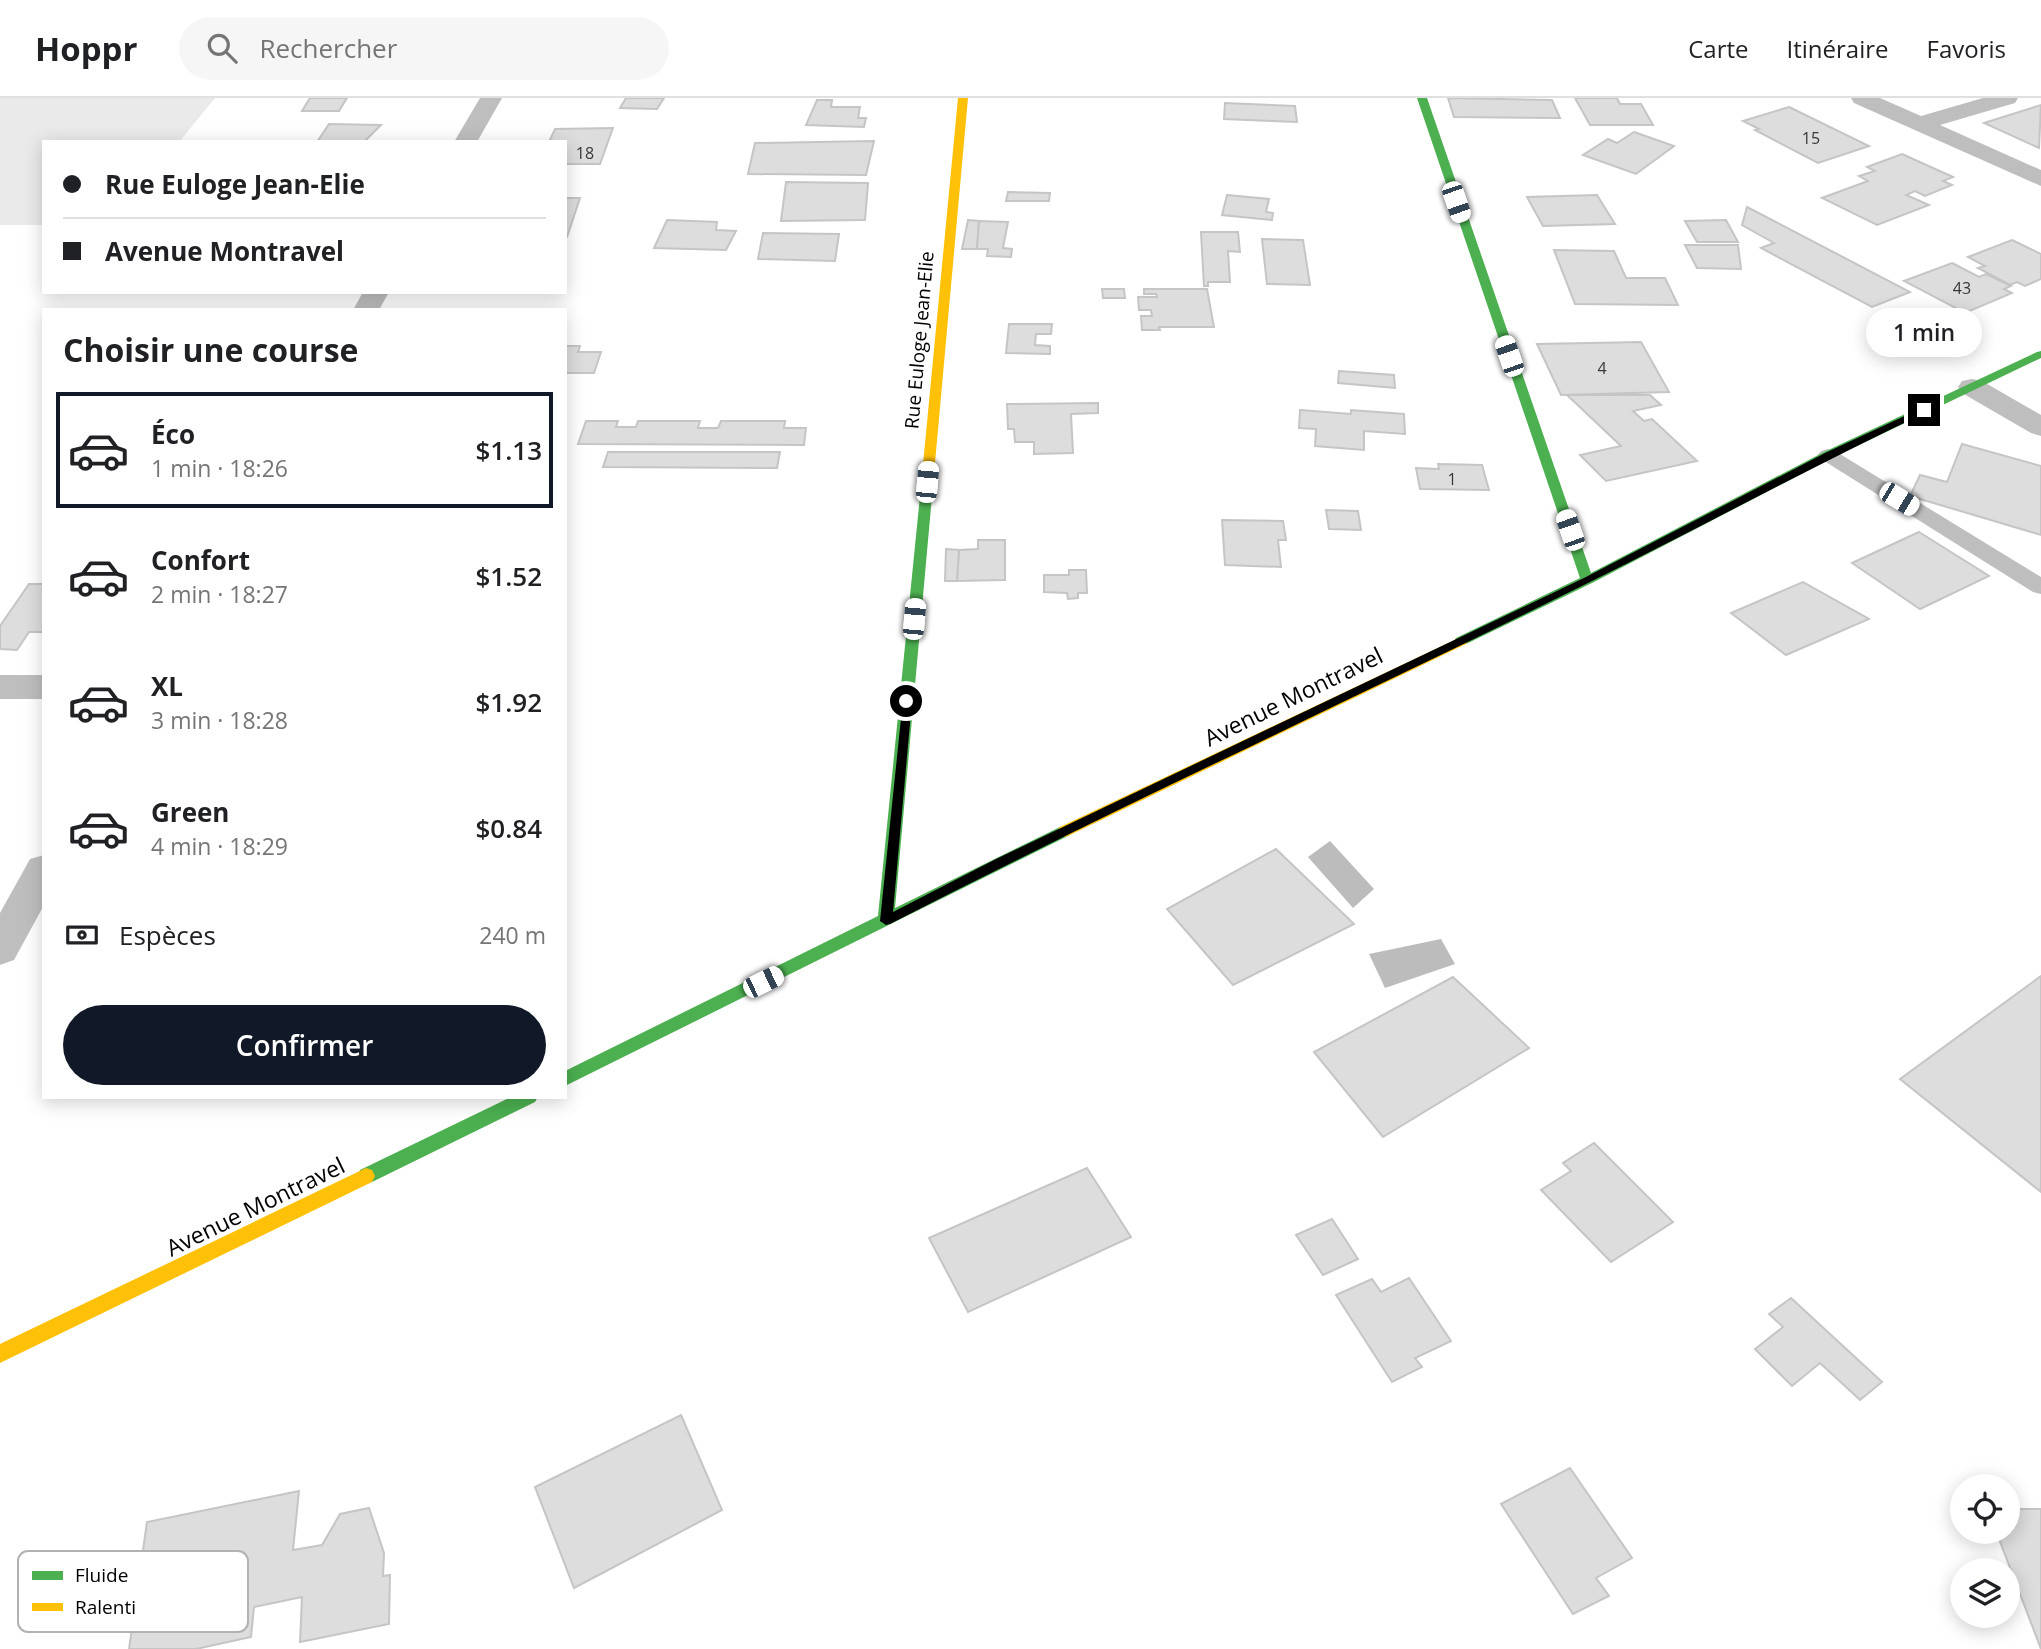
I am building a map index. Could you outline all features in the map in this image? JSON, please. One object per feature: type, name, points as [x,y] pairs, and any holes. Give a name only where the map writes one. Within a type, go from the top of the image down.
[{"type":"street","points":[[466,140],[491,98]]},
{"type":"street","name":"Rue Euloge Jean-Elie","points":[[886,921],[963,98]]},
{"type":"street","points":[[1422,98],[1587,580]]},
{"type":"street","points":[[1861,98],[2041,179]]},
{"type":"street","points":[[1920,124],[2007,98]]},
{"type":"street","name":"Avenue Montravel","points":[[567,1078],[1000,862],[1587,580],[1828,455],[2041,354]]},
{"type":"street","points":[[1972,387],[2041,427]]},
{"type":"street","points":[[0,687],[42,687]]},
{"type":"street","points":[[0,949],[42,873]]},
{"type":"street","name":"Avenue Montravel","points":[[0,1354],[525,1099]]},
{"type":"lane","points":[[1828,455],[2041,587]]},
{"type":"shaded area","points":[[0,98],[215,98],[181,140],[42,140],[42,225],[0,225]]},
{"type":"shaded area","points":[[1330,841],[1374,889],[1353,908],[1308,857]]},
{"type":"shaded area","points":[[1441,939],[1455,964],[1385,988],[1369,954]]},
{"type":"building","points":[[310,98],[347,98],[339,111],[302,111]]},
{"type":"building","points":[[626,98],[664,98],[657,109],[620,108]]},
{"type":"building","points":[[1448,98],[1552,100],[1560,118],[1454,117]]},
{"type":"building","points":[[1575,98],[1617,98],[1620,104],[1641,104],[1653,125],[1590,125]]},
{"type":"building","points":[[817,100],[832,100],[831,107],[860,107],[858,118],[866,118],[864,127],[806,125]]},
{"type":"building","points":[[1225,103],[1295,106],[1297,122],[1224,119]]},
{"type":"building","points":[[2041,105],[2039,148],[1984,123]]},
{"type":"building","points":[[1789,107],[1869,146],[1818,163],[1743,121]]},
{"type":"building","points":[[329,124],[381,125],[366,140],[318,140]]},
{"type":"building","points":[[613,128],[600,164],[567,164],[567,140],[550,140],[555,129]]},
{"type":"building","points":[[1634,132],[1674,146],[1636,174],[1583,155],[1608,139],[1617,143]]},
{"type":"building","points":[[874,141],[866,175],[748,174],[755,143]]},
{"type":"building","points":[[1902,154],[1953,177],[1943,181],[1952,185],[1925,196],[1915,191],[1906,195],[1929,205],[1877,225],[1822,198],[1868,181],[1859,176],[1875,171],[1867,167]]},
{"type":"building","points":[[786,182],[868,183],[865,220],[781,221]]},
{"type":"building","points":[[1008,192],[1050,193],[1049,201],[1006,201]]},
{"type":"building","points":[[1227,195],[1269,199],[1266,212],[1273,213],[1272,220],[1222,215]]},
{"type":"building","points":[[1597,195],[1615,224],[1543,226],[1527,197]]},
{"type":"building","points":[[567,198],[580,198],[567,237]]},
{"type":"building","points":[[1747,207],[1910,292],[1872,307],[1761,248],[1774,243],[1742,225]]},
{"type":"building","points":[[667,220],[717,222],[716,230],[736,231],[726,250],[654,248]]},
{"type":"building","points":[[968,220],[979,221],[977,249],[962,249]]},
{"type":"building","points":[[1726,220],[1738,242],[1697,242],[1685,221]]},
{"type":"building","points":[[979,221],[1008,222],[1003,248],[1012,249],[1011,257],[987,256],[988,249],[977,249]]},
{"type":"building","points":[[1201,232],[1238,232],[1240,252],[1228,251],[1230,282],[1208,282],[1208,286],[1204,286]]},
{"type":"building","points":[[763,233],[839,234],[835,261],[758,259]]},
{"type":"building","points":[[1262,239],[1303,240],[1310,285],[1267,284]]},
{"type":"building","points":[[2012,240],[2041,254],[2041,279],[2025,286],[2017,282],[2010,285],[1978,268],[1985,266],[1968,257]]},
{"type":"building","points":[[1685,245],[1738,245],[1741,269],[1697,268]]},
{"type":"building","points":[[1554,250],[1614,251],[1626,278],[1665,278],[1678,305],[1575,304]]},
{"type":"building","points":[[1952,263],[1979,277],[1986,274],[2011,286],[2004,289],[2012,293],[1965,313],[1904,281]]},
{"type":"building","points":[[1102,289],[1124,289],[1125,298],[1103,298]]},
{"type":"building","points":[[1144,289],[1207,289],[1214,327],[1159,327],[1160,330],[1142,330],[1141,316],[1152,316],[1151,310],[1139,310],[1138,297],[1157,297],[1156,294],[1144,294]]},
{"type":"building","points":[[1009,324],[1052,324],[1051,334],[1036,334],[1035,345],[1050,346],[1050,354],[1006,353]]},
{"type":"building","points":[[1641,342],[1669,392],[1561,395],[1537,344]]},
{"type":"building","points":[[567,346],[580,346],[578,352],[601,352],[594,373],[567,373]]},
{"type":"building","points":[[1339,371],[1394,375],[1395,388],[1338,383]]},
{"type":"building","points":[[1567,395],[1650,395],[1661,405],[1633,411],[1644,421],[1652,419],[1697,461],[1606,481],[1580,455],[1621,446]]},
{"type":"building","points":[[1098,403],[1098,413],[1071,414],[1073,453],[1034,454],[1034,442],[1015,442],[1014,429],[1008,429],[1007,404]]},
{"type":"building","points":[[1300,410],[1404,414],[1405,434],[1364,431],[1364,450],[1315,446],[1316,429],[1299,428]]},
{"type":"building","points":[[586,421],[618,421],[616,427],[636,427],[638,421],[700,421],[698,428],[718,428],[721,421],[785,421],[784,428],[806,428],[804,445],[578,444]]},
{"type":"building","points":[[1962,444],[2041,466],[2041,535],[1910,496],[1920,475],[1947,482]]},
{"type":"building","points":[[608,452],[780,452],[777,468],[603,467]]},
{"type":"building","points":[[1438,464],[1482,465],[1489,490],[1420,489],[1416,468],[1439,469]]},
{"type":"building","points":[[1326,510],[1358,511],[1361,530],[1329,529]]},
{"type":"building","points":[[1222,520],[1283,521],[1286,540],[1278,540],[1281,567],[1225,565]]},
{"type":"building","points":[[1919,532],[1989,576],[1920,609],[1852,563]]},
{"type":"building","points":[[978,540],[1005,540],[1005,580],[957,581],[959,550],[978,549]]},
{"type":"building","points":[[946,549],[959,550],[957,581],[945,581]]},
{"type":"building","points":[[1069,570],[1086,570],[1087,593],[1078,593],[1078,598],[1068,599],[1067,593],[1044,592],[1044,575],[1069,575]]},
{"type":"building","points":[[1803,582],[1869,619],[1786,655],[1731,613]]},
{"type":"building","points":[[29,584],[42,584],[42,632],[29,632],[17,650],[0,649],[0,626]]},
{"type":"building","points":[[1276,849],[1354,924],[1233,985],[1167,909]]},
{"type":"building","points":[[2041,976],[2041,1192],[1900,1079]]},
{"type":"building","points":[[1453,977],[1529,1048],[1383,1137],[1314,1052]]},
{"type":"building","points":[[1594,1143],[1673,1222],[1611,1262],[1541,1190],[1571,1171],[1563,1163]]},
{"type":"building","points":[[1087,1168],[1131,1237],[968,1312],[929,1238]]},
{"type":"building","points":[[1332,1219],[1358,1259],[1323,1275],[1296,1235]]},
{"type":"building","points":[[1409,1278],[1451,1341],[1415,1358],[1422,1367],[1392,1382],[1336,1295],[1372,1279],[1381,1292]]},
{"type":"building","points":[[1791,1298],[1882,1382],[1860,1400],[1820,1363],[1792,1386],[1755,1349],[1783,1327],[1769,1314]]},
{"type":"building","points":[[681,1415],[722,1510],[574,1588],[535,1487]]},
{"type":"building","points":[[1570,1468],[1632,1558],[1596,1578],[1609,1596],[1573,1614],[1501,1504]]},
{"type":"building","points":[[299,1491],[293,1550],[322,1545],[340,1514],[369,1508],[384,1553],[383,1576],[390,1575],[389,1624],[300,1642],[302,1597],[254,1607],[251,1637],[196,1649],[129,1649],[131,1632],[248,1632],[248,1551],[143,1551],[147,1522]]},
{"type":"building","points":[[2020,1509],[2041,1509],[2041,1649],[2020,1594],[2020,1558],[2006,1558],[2001,1544],[2020,1544]]},
{"type":"traffic: fast","points":[[1422,98],[1587,580]]},
{"type":"traffic: fast","points":[[1461,641],[1587,580],[1828,455],[2041,354]]},
{"type":"traffic: fast","points":[[886,921],[926,496]]},
{"type":"traffic: fast","points":[[567,1078],[1065,831]]},
{"type":"traffic: fast","points":[[366,1176],[525,1099]]},
{"type":"traffic: slow","points":[[926,496],[963,98]]},
{"type":"traffic: slow","points":[[1065,831],[1461,641]]},
{"type":"traffic: slow","points":[[0,1354],[366,1176]]},
{"type":"route","points":[[906,701],[886,921],[1000,862],[1587,580],[1828,455],[1924,410]]}]
